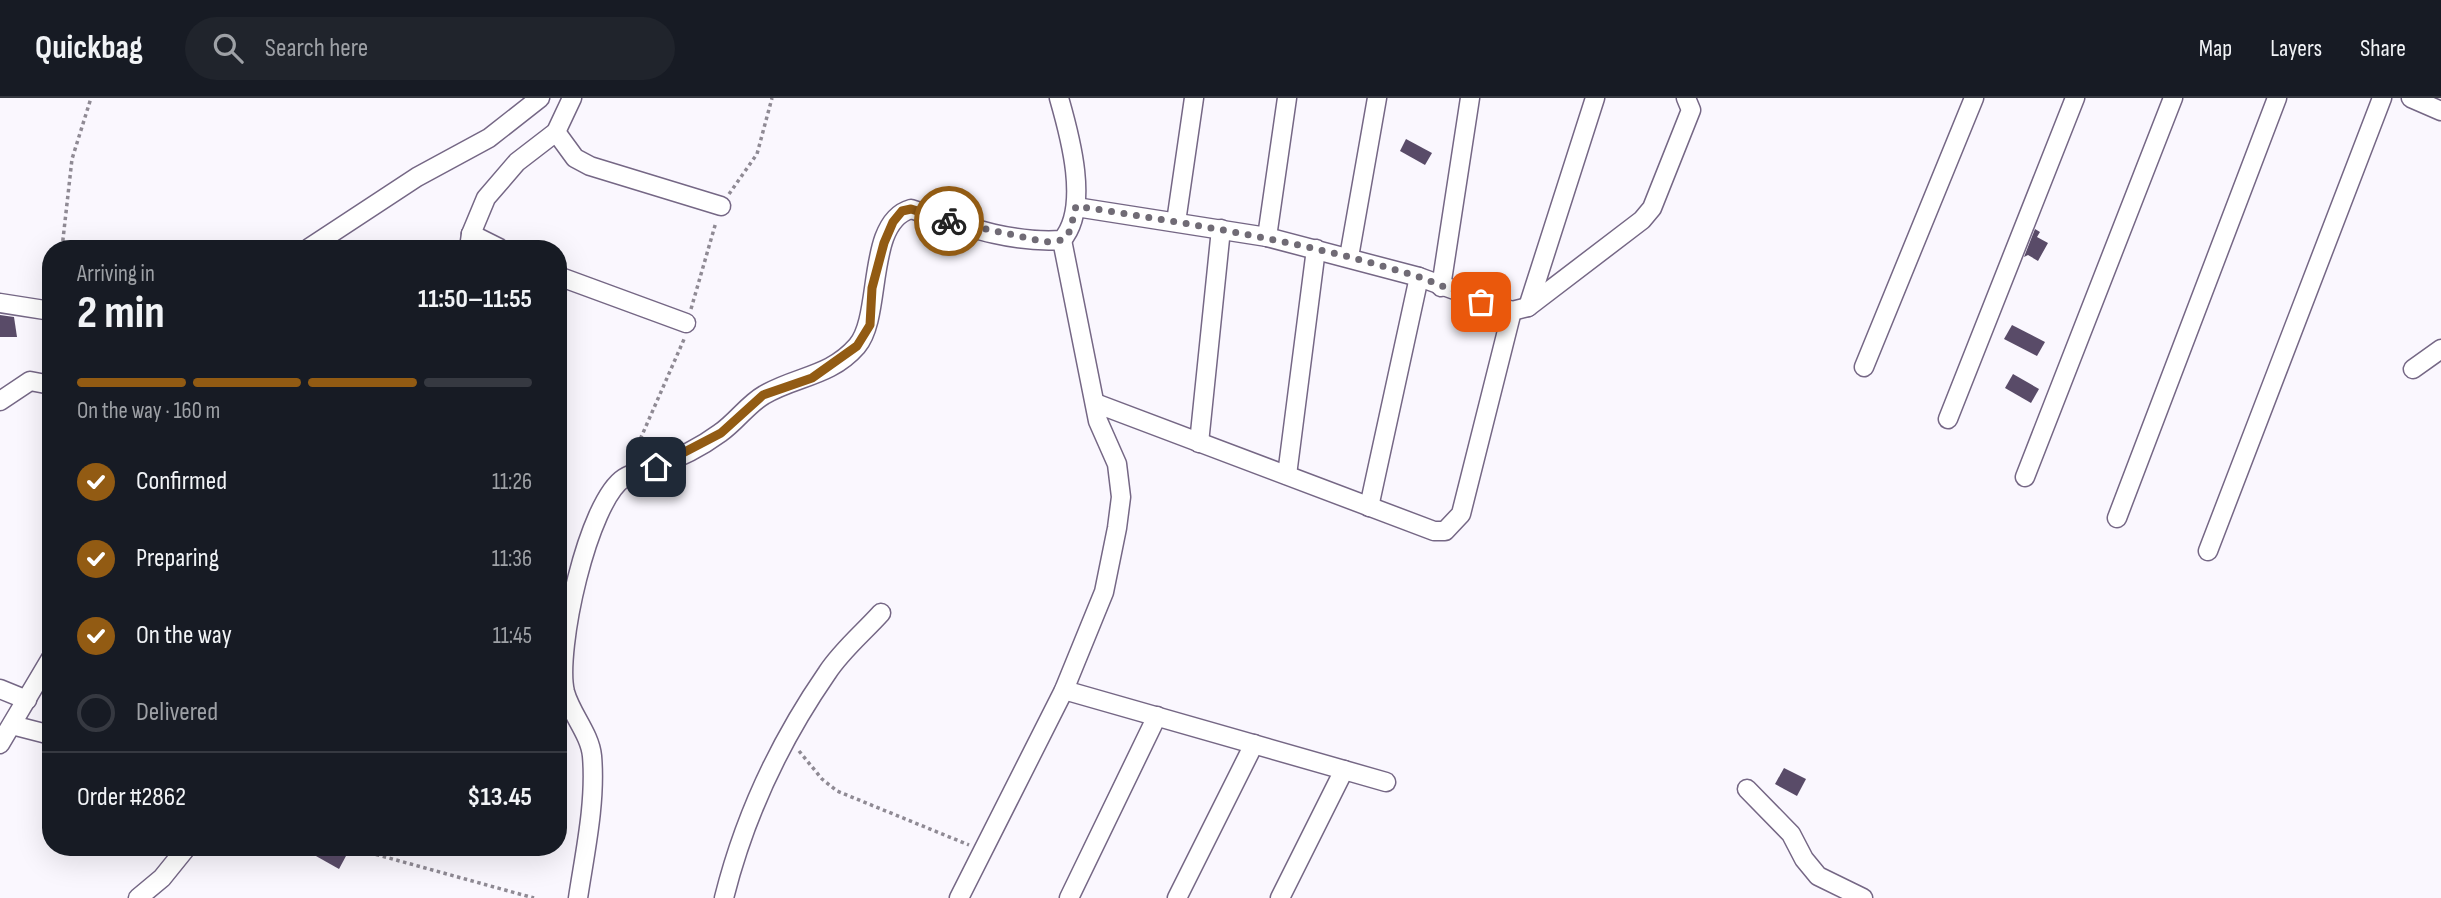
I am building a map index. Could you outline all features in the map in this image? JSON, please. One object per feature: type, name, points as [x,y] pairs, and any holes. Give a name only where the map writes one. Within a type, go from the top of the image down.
[{"type":"street","points":[[321,240],[417,177],[489,138],[540,98]]},
{"type":"street","points":[[470,240],[486,198],[536,146],[556,132],[572,98]]},
{"type":"street","points":[[567,622],[571,599],[597,522],[615,486],[626,477],[679,457],[721,433],[763,395],[812,378],[857,346],[870,325],[872,288],[884,243],[893,222],[902,211],[911,209],[1002,234],[1046,242],[1062,240],[1070,231],[1076,206],[1072,144],[1059,98]]},
{"type":"street","points":[[1176,222],[1194,98]]},
{"type":"street","points":[[1267,237],[1287,98]]},
{"type":"street","points":[[1349,257],[1377,98]]},
{"type":"street","points":[[1441,286],[1471,98]]},
{"type":"street","points":[[1095,403],[1434,531],[1445,531],[1461,514],[1520,309],[1595,98]]},
{"type":"street","points":[[1520,309],[1642,220],[1652,208],[1690,110],[1686,98]]},
{"type":"street","points":[[1864,367],[1974,98]]},
{"type":"street","points":[[1948,419],[2075,98]]},
{"type":"street","points":[[2025,477],[2173,98]]},
{"type":"street","points":[[2117,518],[2277,98]]},
{"type":"street","points":[[2208,551],[2382,98]]},
{"type":"street","points":[[2411,98],[2441,111]]},
{"type":"street","points":[[556,132],[575,158],[590,166],[720,206]]},
{"type":"street","points":[[1076,206],[1267,237],[1349,257],[1520,309]]},
{"type":"street","points":[[1199,443],[1221,229]]},
{"type":"street","points":[[959,898],[981,849],[1064,690],[1104,592],[1121,497],[1117,464],[1098,421],[1062,240]]},
{"type":"street","points":[[1287,475],[1317,249]]},
{"type":"street","points":[[1369,507],[1419,277]]},
{"type":"street","points":[[567,279],[687,323]]},
{"type":"street","points":[[0,303],[42,310]]},
{"type":"street","points":[[2413,369],[2441,349]]},
{"type":"street","points":[[0,401],[30,381],[42,383]]},
{"type":"street","points":[[724,898],[737,847],[792,732],[828,671],[881,613]]},
{"type":"street","points":[[0,744],[42,674]]},
{"type":"street","points":[[0,689],[27,700]]},
{"type":"street","points":[[1064,690],[1386,782]]},
{"type":"street","points":[[567,696],[592,751],[593,779],[578,898]]},
{"type":"street","points":[[1069,898],[1157,716]]},
{"type":"street","points":[[12,725],[42,733]]},
{"type":"street","points":[[1177,898],[1254,744]]},
{"type":"street","points":[[1280,898],[1344,770]]},
{"type":"street","points":[[1747,789],[1791,834],[1804,859],[1818,876],[1863,898]]},
{"type":"street","points":[[138,898],[162,878],[180,856]]},
{"type":"path","points":[[63,240],[72,159],[91,98]]},
{"type":"path","points":[[626,477],[640,432],[684,343],[687,323],[720,206],[757,154],[772,98]]},
{"type":"path","points":[[792,732],[804,759],[837,791],[915,825],[981,849]]},
{"type":"path","points":[[382,856],[534,898]]},
{"type":"building","points":[[1406,139],[1432,153],[1425,165],[1400,151]]},
{"type":"building","points":[[2035,229],[2040,232],[2037,237],[2048,243],[2038,261],[2028,255],[2024,257]]},
{"type":"building","points":[[0,315],[14,317],[17,337],[0,337]]},
{"type":"building","points":[[2012,325],[2045,342],[2037,356],[2004,339]]},
{"type":"building","points":[[2013,374],[2039,389],[2031,403],[2005,388]]},
{"type":"building","points":[[1784,768],[1806,779],[1797,796],[1775,784]]},
{"type":"building","points":[[316,856],[346,856],[339,869]]},
{"type":"way so far","points":[[949,221],[1046,242],[1062,240],[1070,231],[1076,206],[1267,237],[1419,277],[1481,302]]},
{"type":"route","points":[[656,467],[721,433],[763,395],[812,378],[833,366],[857,346],[870,325],[872,288],[884,243],[893,222],[902,211],[911,209],[949,221]]}]
